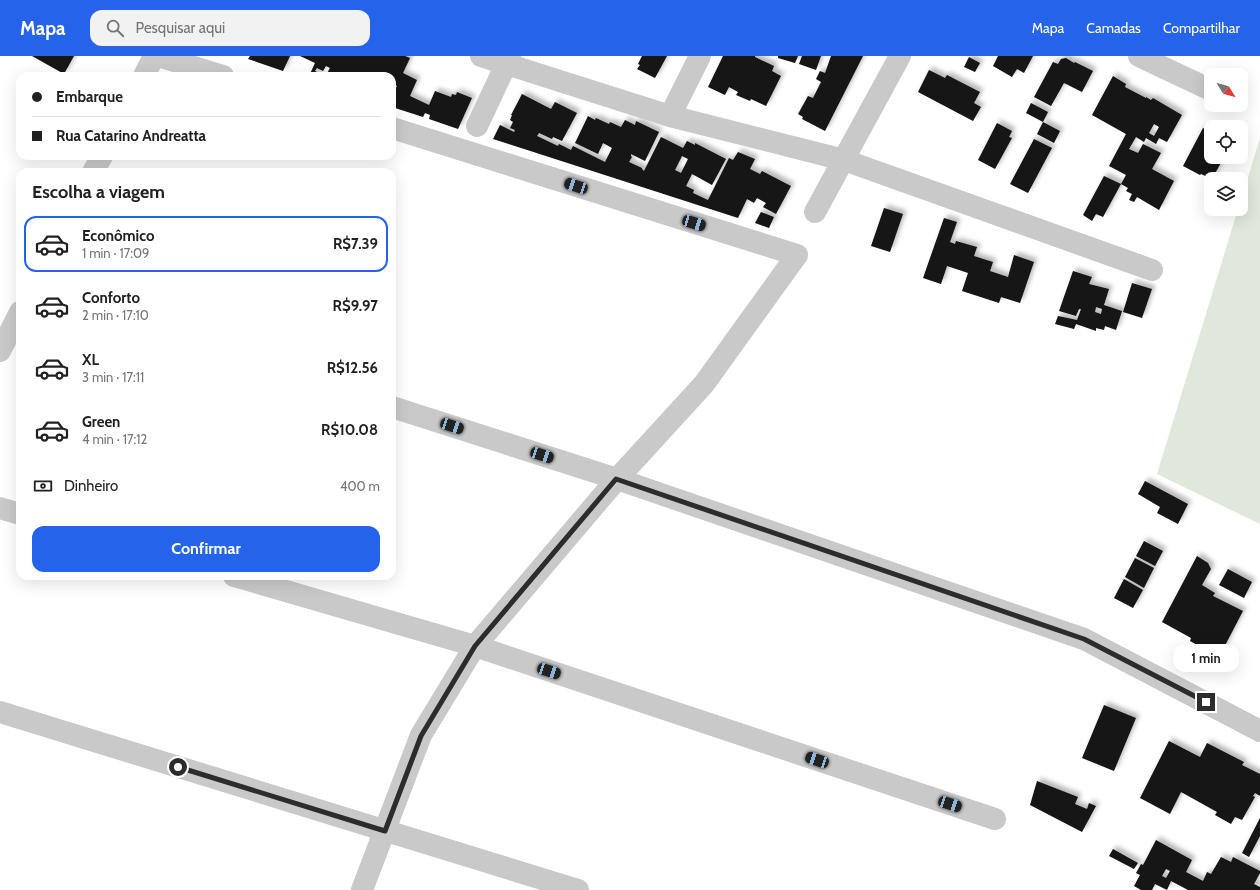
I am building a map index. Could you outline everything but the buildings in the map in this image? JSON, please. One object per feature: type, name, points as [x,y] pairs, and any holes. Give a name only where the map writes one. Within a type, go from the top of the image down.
[{"type":"street","points":[[146,72],[154,56]]},
{"type":"street","points":[[158,56],[210,72]]},
{"type":"street","points":[[480,56],[508,60],[670,116],[844,160],[1152,270]]},
{"type":"street","points":[[670,116],[700,56]]},
{"type":"street","points":[[815,212],[900,56]]},
{"type":"street","points":[[1139,56],[1204,87]]},
{"type":"street","points":[[477,126],[508,60]]},
{"type":"street","points":[[362,890],[421,736],[475,646],[616,479],[704,384],[797,255],[396,129]]},
{"type":"street","points":[[6,344],[16,321]]},
{"type":"street","points":[[396,408],[616,479],[1084,639],[1260,730]]},
{"type":"street","points":[[0,508],[16,513]]},
{"type":"street","points":[[248,580],[475,646],[995,819]]},
{"type":"street","points":[[0,712],[567,888]]},
{"type":"shaded area","points":[[1260,138],[1260,524],[1157,474],[1236,216],[1248,216],[1248,177]]},
{"type":"route","points":[[178,767],[385,831],[421,736],[475,646],[616,479],[1084,639],[1206,702]]}]
